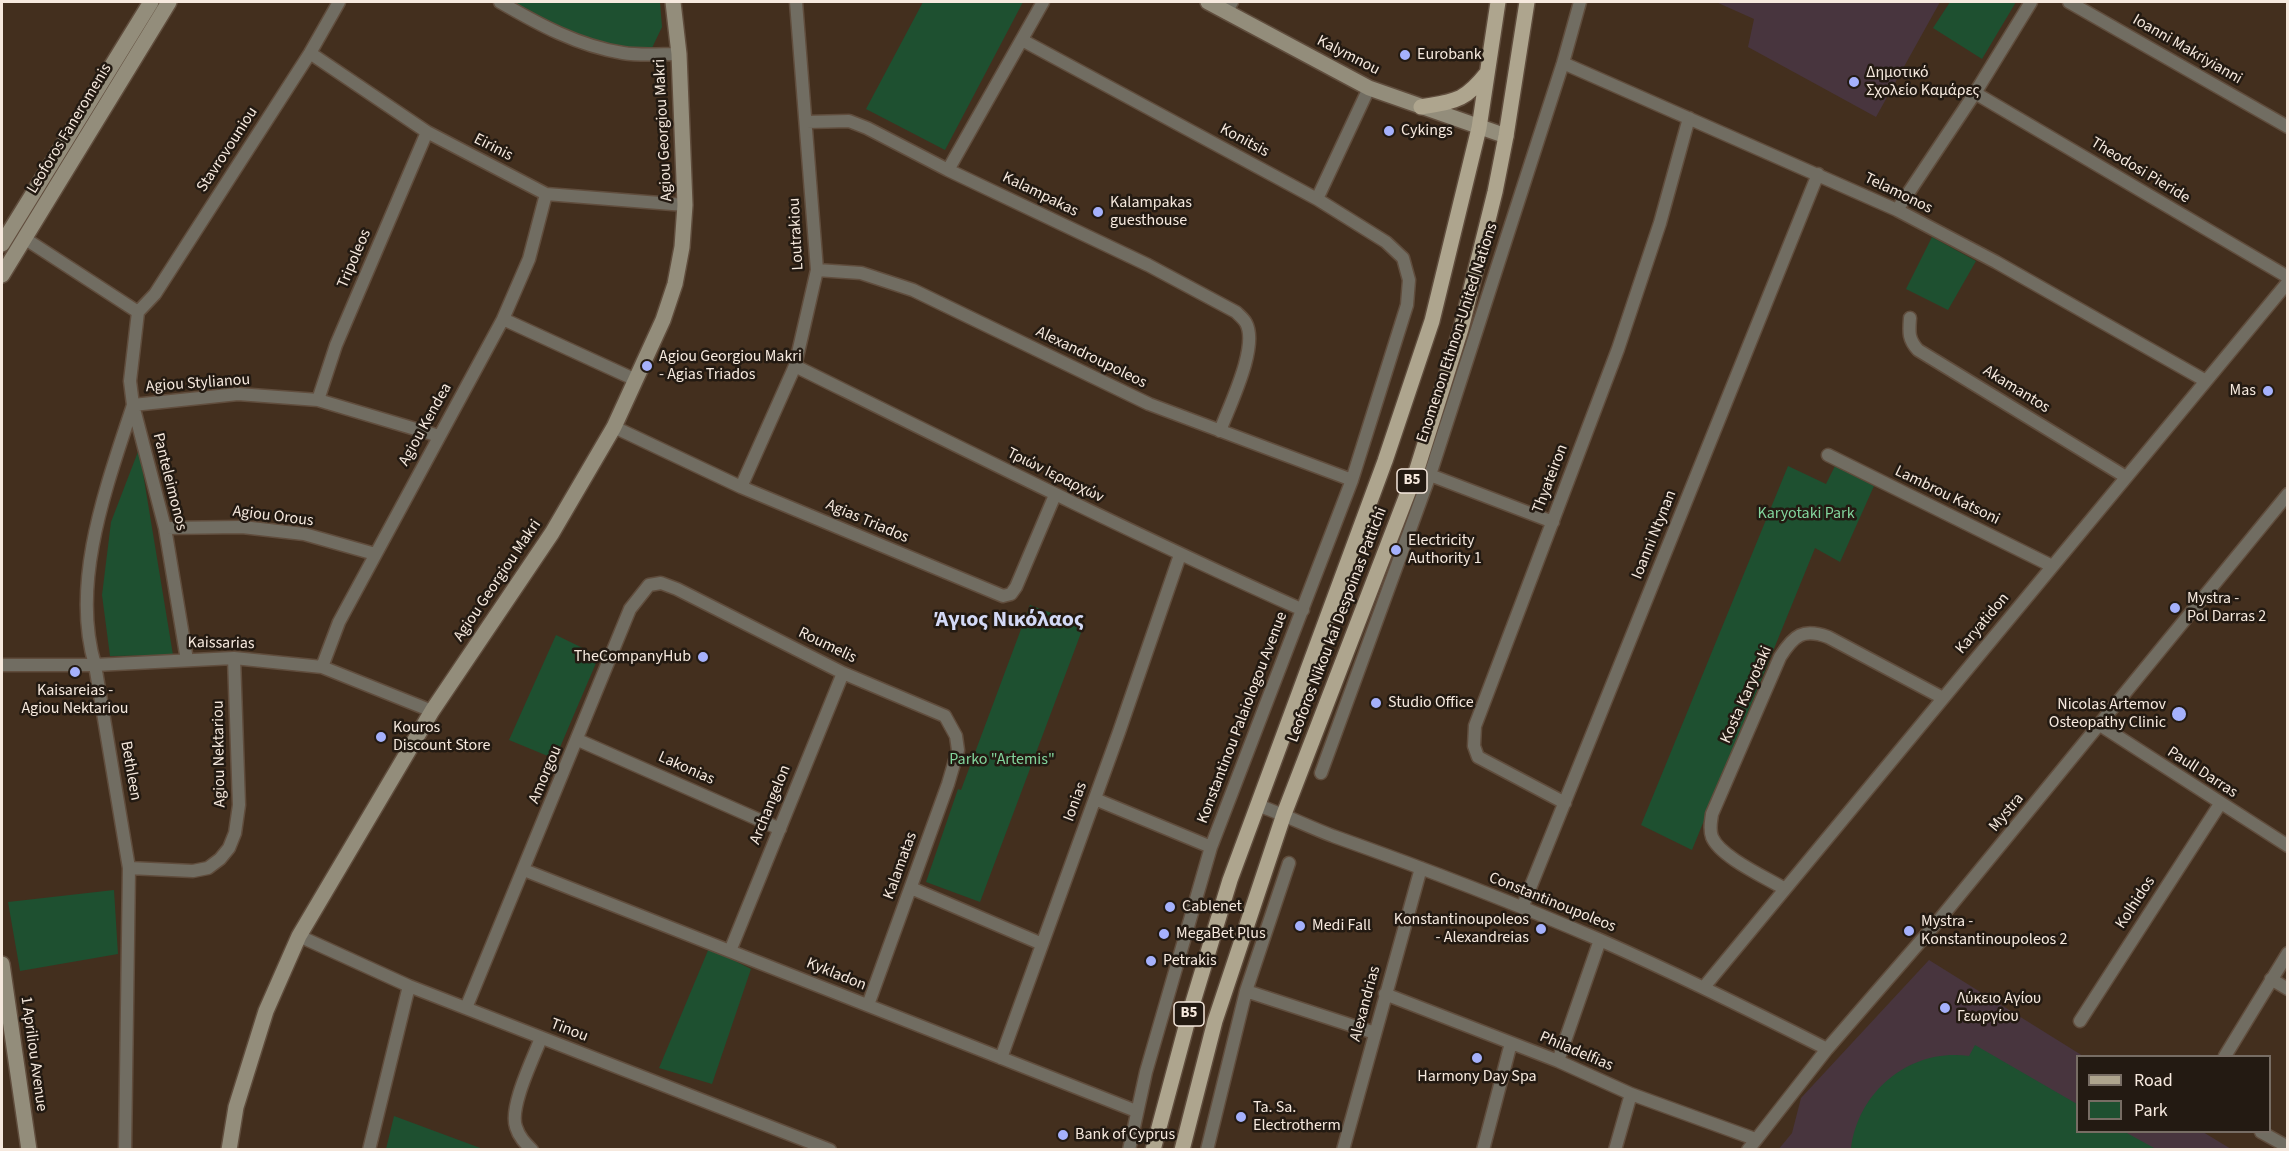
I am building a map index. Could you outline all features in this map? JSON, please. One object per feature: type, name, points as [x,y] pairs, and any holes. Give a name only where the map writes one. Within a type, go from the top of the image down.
[{"type":"main road","name":"Leoforos Nikou kai Despoinas Pattichi","points":[[1153,1149],[1190,1012],[1230,880],[1385,461],[1432,321],[1479,128],[1498,2]]},
{"type":"main road","name":"Leoforos Nikou kai Despoinas Pattichi","points":[[1182,1149],[1215,1021],[1284,814],[1417,469],[1461,329],[1495,192],[1527,2]]},
{"type":"main road","points":[[1420,107],[1455,101],[1464,97],[1488,72]]},
{"type":"street","name":"Leoforos Faneromenis","points":[[2,244],[151,2]]},
{"type":"street","name":"Leoforos Faneromenis","points":[[2,275],[169,2]]},
{"type":"street","name":"Stavrovouniou","points":[[138,312],[155,294],[310,53],[339,2]]},
{"type":"street","points":[[500,2],[567,37],[598,48],[625,54],[679,54]]},
{"type":"street","name":"Agiou Georgiou Makri","points":[[229,1149],[237,1107],[266,1011],[299,936],[432,711],[552,533],[614,427],[663,320],[675,284],[682,247],[686,205],[679,54],[673,2]]},
{"type":"street","name":"Loutrakiou","points":[[741,487],[795,366],[817,270],[796,2]]},
{"type":"street","points":[[948,170],[1043,2]]},
{"type":"street","name":"Kalymnou","points":[[1208,2],[1229,7],[1369,88],[1506,136]]},
{"type":"street","name":"Enomenon Ethnon-United Nations","points":[[1321,773],[1430,475],[1563,63],[1580,2]]},
{"type":"street","points":[[1896,210],[1975,93],[2031,2]]},
{"type":"street","name":"Ioanni Makriyianni","points":[[2069,2],[2288,127]]},
{"type":"street","name":"Konitsis","points":[[1022,40],[1317,199],[1386,242],[1403,258],[1409,280],[1407,305]]},
{"type":"street","name":"Eirinis","points":[[310,53],[427,132],[546,194],[686,205]]},
{"type":"street","name":"Telamonos","points":[[1563,63],[1896,210],[1996,262],[2206,381]]},
{"type":"street","points":[[1317,199],[1369,88]]},
{"type":"street","name":"Theodosi Pieride","points":[[1975,93],[2288,277]]},
{"type":"street","name":"Thyateiron","points":[[1565,803],[1478,757],[1474,746],[1474,726],[1618,349],[1660,223],[1689,118]]},
{"type":"street","name":"Kalampakas","points":[[806,122],[849,121],[867,128],[948,170],[1148,265],[1236,312],[1246,323],[1249,336],[1248,353],[1220,431]]},
{"type":"street","name":"Tripoleos","points":[[318,400],[336,345],[427,132]]},
{"type":"street","name":"Ioanni Ntynan","points":[[1522,908],[1818,174]]},
{"type":"street","name":"Agiou Kendea","points":[[322,667],[339,622],[503,319],[529,259],[546,194]]},
{"type":"street","points":[[24,238],[138,312]]},
{"type":"street","name":"Alexandroupoleos","points":[[817,270],[861,273],[913,290],[1149,404],[1352,480]]},
{"type":"street","name":"Karyatidon","points":[[1704,987],[2288,282]]},
{"type":"street","name":"Konstantinou Palaiologou Avenue","points":[[1129,1149],[1136,1111],[1211,847],[1352,480],[1407,305]]},
{"type":"street","name":"Panteleimonos","points":[[138,312],[130,381],[133,405],[165,528],[187,660]]},
{"type":"street","name":"Akamantos","points":[[1911,318],[1910,341],[1918,350],[2126,477]]},
{"type":"street","points":[[503,319],[636,380]]},
{"type":"street","name":"Τριών Ιεραρχών","points":[[795,366],[1055,495],[1180,555],[1303,610]]},
{"type":"street","name":"Agiou Stylianou","points":[[133,405],[238,394],[318,400],[439,436]]},
{"type":"street","name":"Bethleen","points":[[125,1149],[129,868],[95,665],[87,633],[86,606],[91,549],[133,405]]},
{"type":"street","name":"Agias Triados","points":[[614,427],[741,487],[1003,596],[1011,594],[1016,587],[1055,495]]},
{"type":"street","name":"Lambrou Katsoni","points":[[1828,455],[2052,566]]},
{"type":"street","points":[[1430,475],[1553,522]]},
{"type":"street","name":"Mystra","points":[[1752,1144],[1827,1049],[1939,920],[2288,494]]},
{"type":"street","name":"Agiou Orous","points":[[165,528],[242,527],[304,534],[375,554]]},
{"type":"street","name":"Ionias","points":[[1001,1058],[1180,555]]},
{"type":"street","name":"Amorgou","points":[[466,1008],[630,609],[649,585],[661,583],[677,589]]},
{"type":"street","name":"Roumelis","points":[[677,589],[843,673],[945,716],[956,736]]},
{"type":"street","name":"Kosta Karyotaki","points":[[1785,889],[1721,850],[1713,839],[1710,827],[1712,814],[1780,657],[1788,645],[1800,635],[1813,632],[1828,637],[1943,698]]},
{"type":"street","name":"Kaissarias","points":[[2,665],[95,665],[234,658],[322,667],[432,711]]},
{"type":"street","name":"Agiou Nektariou","points":[[129,868],[193,871],[208,868],[229,848],[235,833],[240,805],[234,658]]},
{"type":"street","name":"Archangelon","points":[[730,951],[843,673]]},
{"type":"street","name":"Paull Darras","points":[[2100,725],[2288,846]]},
{"type":"street","name":"Kalamatas","points":[[868,1005],[955,765],[958,750],[956,736]]},
{"type":"street","name":"Lakonias","points":[[578,740],[780,829]]},
{"type":"street","points":[[1095,799],[1211,847]]},
{"type":"street","name":"Kolhidos","points":[[2080,1021],[2220,804]]},
{"type":"street","name":"Constantinoupoleos","points":[[1257,805],[1600,940],[1704,987],[1827,1049]]},
{"type":"street","points":[[1207,1149],[1246,991],[1289,863]]},
{"type":"street","name":"Alexandrias","points":[[1343,1149],[1421,868]]},
{"type":"street","name":"Kykladon","points":[[524,870],[1136,1111]]},
{"type":"street","points":[[910,888],[1042,944]]},
{"type":"street","name":"Tinou","points":[[299,936],[409,986],[803,1145],[830,1149]]},
{"type":"street","points":[[1558,1061],[1600,940]]},
{"type":"street","points":[[2226,1055],[2288,953]]},
{"type":"street","name":"1 Apriliou Avenue","points":[[2,964],[7,1045],[29,1149]]},
{"type":"street","points":[[2271,979],[2288,989]]},
{"type":"street","points":[[369,1149],[409,986]]},
{"type":"street","points":[[1246,991],[1375,1033]]},
{"type":"street","name":"Philadelfias","points":[[1385,994],[1558,1061],[1752,1144]]},
{"type":"street","points":[[532,1149],[521,1138],[515,1125],[515,1108],[541,1038]]},
{"type":"street","points":[[1483,1149],[1511,1043]]},
{"type":"street","points":[[1615,1149],[1631,1094]]},
{"type":"street","points":[[2265,1133],[2288,1147]]},
{"type":"shaded area","name":"Δημοτικό Σχολείο Καμάρες","points":[[1716,2],[1940,2],[1876,117],[1748,47],[1754,19]]},
{"type":"shaded area","name":"Λύκειο Αγίου Γεωργίου","points":[[1929,960],[2081,1055],[2076,1055],[2076,1133],[2205,1133],[2231,1149],[1778,1150],[1792,1133],[1801,1098]]},
{"type":"green space","points":[[509,2],[660,2],[662,27],[652,48],[620,48],[569,32]]},
{"type":"green space","points":[[923,2],[1023,2],[945,150],[866,109]]},
{"type":"green space","points":[[1950,2],[2016,2],[1982,59],[1933,28]]},
{"type":"green space","points":[[1932,237],[1976,261],[1948,310],[1906,289]]},
{"type":"green space","points":[[139,449],[173,655],[110,656],[102,595],[111,522]]},
{"type":"green space","name":"Karyotaki Park","points":[[1788,466],[1826,484],[1835,466],[1874,486],[1840,562],[1815,548],[1692,850],[1641,825]]},
{"type":"green space","name":"Parko \"Artemis\"","points":[[1030,605],[1084,625],[980,902],[926,882],[958,789],[961,790]]},
{"type":"green space","points":[[556,635],[599,656],[555,759],[509,740]]},
{"type":"green space","points":[[114,890],[118,954],[20,971],[8,902]]},
{"type":"green space","points":[[709,948],[751,969],[712,1084],[659,1068]]},
{"type":"green space","points":[[1975,1045],[2076,1103],[2076,1133],[2127,1133],[2156,1149],[1851,1149],[1864,1109],[1890,1078],[1927,1059],[1947,1055],[1969,1056]]},
{"type":"green space","points":[[394,1116],[483,1149],[386,1149]]},
{"type":"place","name":"Eurobank","points":[[1405,55]]},
{"type":"place","name":"Δημοτικό Σχολείο Καμάρες","points":[[1854,82]]},
{"type":"place","name":"Cykings","points":[[1389,131]]},
{"type":"place","name":"Kalampakas guesthouse","points":[[1098,212]]},
{"type":"place","name":"Agiou Georgiou Makri - Agias Triados","points":[[647,366]]},
{"type":"place","name":"Mas","points":[[2268,391]]},
{"type":"place","name":"Electricity Authority 1","points":[[1396,550]]},
{"type":"place","name":"Mystra - Pol Darras 2","points":[[2175,608]]},
{"type":"place","name":"TheCompanyHub","points":[[703,657]]},
{"type":"place","name":"Kaisareias - Agiou Nektariou","points":[[75,672]]},
{"type":"place","name":"Studio Office","points":[[1376,703]]},
{"type":"place","name":"Nicolas Artemov Osteopathy Clinic","points":[[2179,714]]},
{"type":"place","name":"Kouros Discount Store","points":[[381,737]]},
{"type":"place","name":"Cablenet","points":[[1170,907]]},
{"type":"place","name":"Medi Fall","points":[[1300,926]]},
{"type":"place","name":"Konstantinoupoleos - Alexandreias","points":[[1541,929]]},
{"type":"place","name":"Mystra - Konstantinoupoleos 2","points":[[1909,931]]},
{"type":"place","name":"MegaBet Plus","points":[[1164,934]]},
{"type":"place","name":"Petrakis","points":[[1151,961]]},
{"type":"place","name":"Λύκειο Αγίου Γεωργίου","points":[[1945,1008]]},
{"type":"place","name":"Harmony Day Spa","points":[[1477,1058]]},
{"type":"place","name":"Ta. Sa. Electrotherm","points":[[1241,1117]]},
{"type":"place","name":"Bank of Cyprus","points":[[1063,1135]]},
{"type":"district","name":"Άγιος Νικόλαος","points":[[1009,621]]}]
